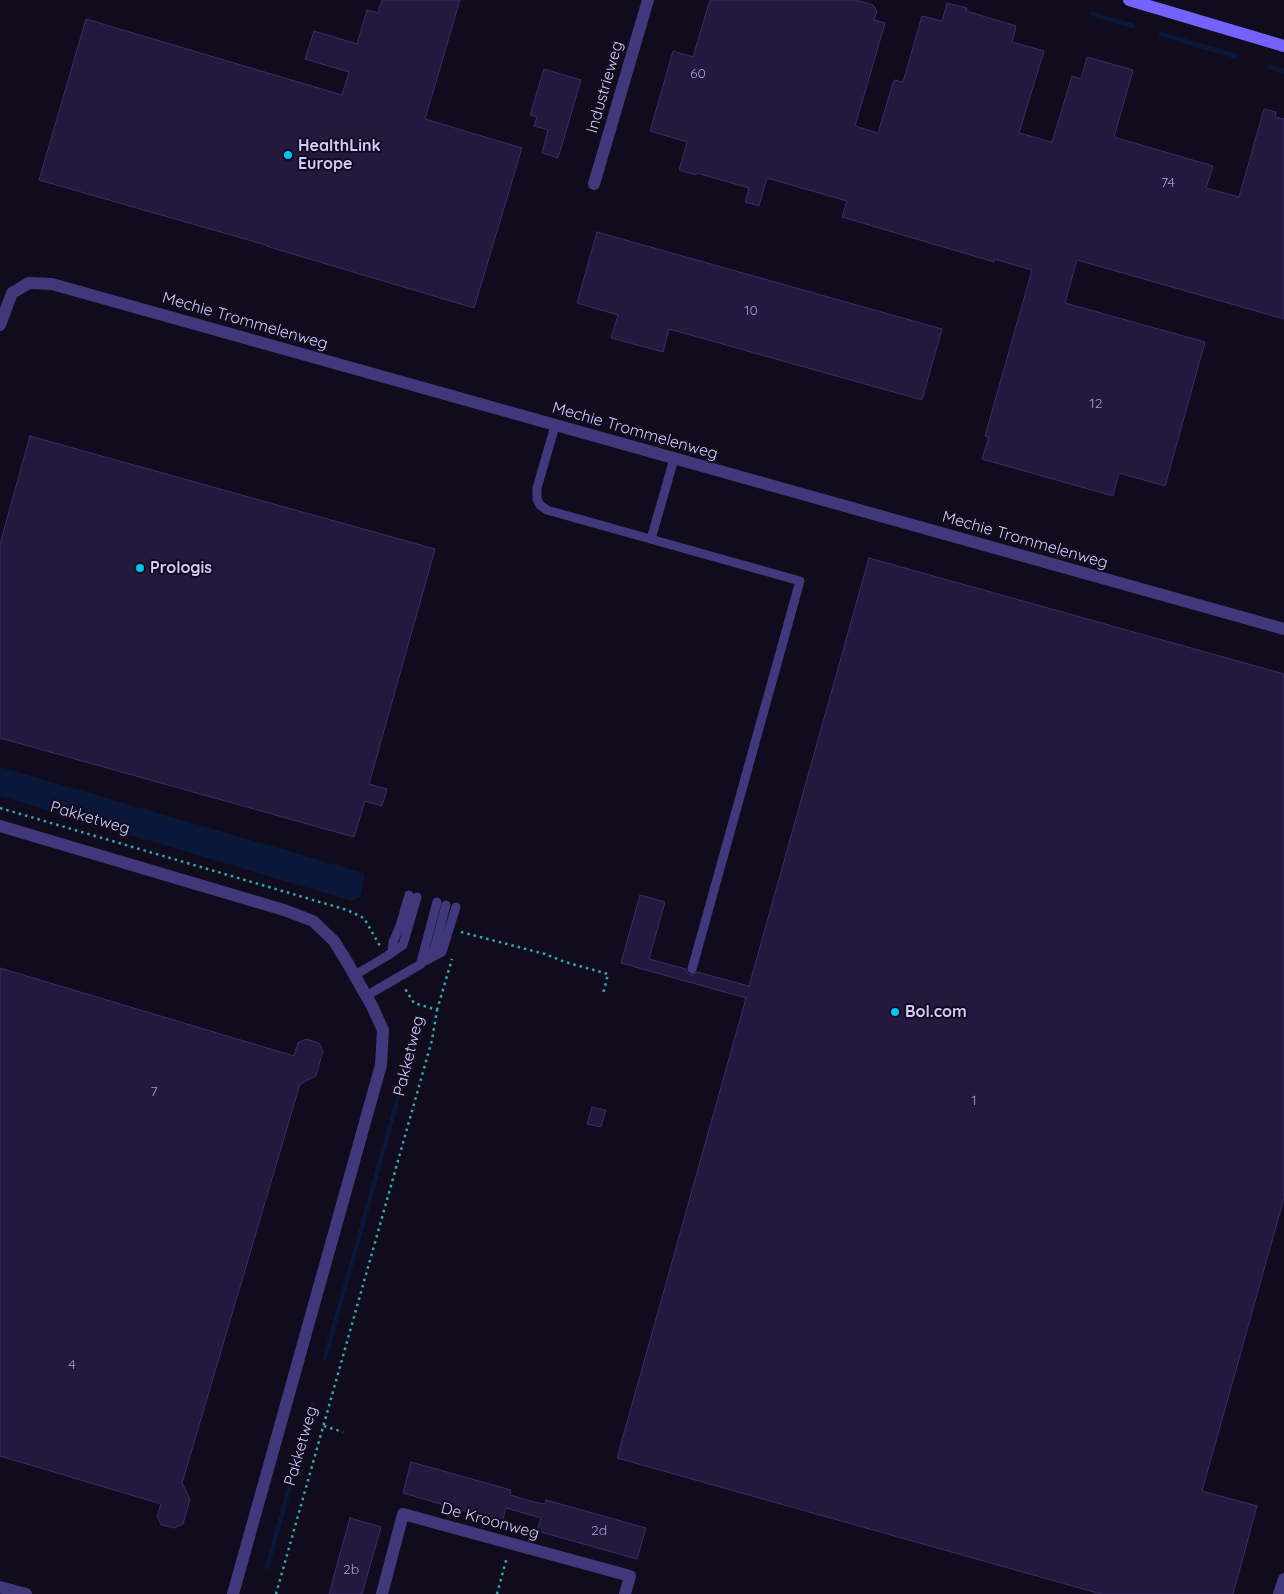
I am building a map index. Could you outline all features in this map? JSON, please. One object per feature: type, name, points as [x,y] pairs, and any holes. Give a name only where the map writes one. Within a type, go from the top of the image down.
[{"type":"street","name":"Industrieweg","points":[[594,184],[648,0]]},
{"type":"street","points":[[1129,0],[1284,46]]},
{"type":"street","name":"Mechie Trommelenweg","points":[[0,325],[12,293],[29,283],[52,284],[1284,629]]},
{"type":"street","name":"Pakketweg","points":[[0,826],[284,910],[312,921],[334,941],[355,975],[383,1030],[381,1065],[233,1594]]},
{"type":"street","name":"De Kroonweg","points":[[382,1594],[403,1514],[630,1576],[625,1594]]},
{"type":"street","points":[[1279,1594],[1284,1579]]},
{"type":"street","points":[[0,1587],[26,1594]]},
{"type":"lane","points":[[555,426],[536,488],[537,499],[540,505],[547,510],[800,581],[692,969]]},
{"type":"lane","points":[[651,539],[674,459]]},
{"type":"lane","points":[[355,975],[389,954],[413,896]]},
{"type":"lane","points":[[420,964],[442,903]]},
{"type":"lane","points":[[366,996],[442,952],[456,907]]},
{"type":"path","name":"Pakketweg","points":[[0,808],[347,910],[364,918],[389,954]]},
{"type":"path","points":[[458,940],[460,931],[608,974],[603,994]]},
{"type":"path","points":[[437,1010],[453,958]]},
{"type":"path","name":"Pakketweg","points":[[276,1594],[432,1040],[437,1010],[414,1003],[398,977]]},
{"type":"path","points":[[324,1426],[343,1432]]},
{"type":"path","points":[[497,1594],[510,1543]]},
{"type":"water","points":[[0,767],[360,872],[364,874],[364,880],[360,897],[352,901],[0,796]]},
{"type":"building","points":[[382,0],[460,0],[425,119],[522,148],[474,308],[266,245],[39,180],[86,19],[342,95],[349,72],[305,59],[314,31],[357,44],[367,10],[378,13]]},
{"type":"building","points":[[710,0],[856,0],[873,5],[877,11],[874,20],[885,23],[855,126],[878,133],[894,80],[903,82],[922,16],[942,21],[947,3],[967,8],[966,11],[1016,26],[1012,42],[1044,51],[1019,133],[1052,142],[1072,76],[1081,79],[1087,57],[1133,70],[1114,137],[1213,166],[1206,188],[1239,197],[1264,109],[1276,112],[1275,117],[1284,119],[1284,319],[1077,260],[1065,303],[1205,342],[1165,486],[1119,473],[1113,496],[982,459],[989,437],[985,436],[1032,270],[994,259],[994,262],[842,217],[847,201],[767,178],[759,206],[745,202],[749,188],[697,173],[696,175],[679,170],[687,142],[650,131],[673,51],[693,57]]},
{"type":"building","points":[[544,69],[581,80],[558,158],[542,153],[548,130],[534,126],[537,117],[530,115]]},
{"type":"building","points":[[597,232],[942,329],[922,400],[669,329],[663,352],[611,338],[618,315],[577,303]]},
{"type":"building","points":[[30,436],[435,549],[369,784],[387,789],[382,806],[365,801],[354,837],[0,738],[0,544]]},
{"type":"building","points":[[869,558],[1284,674],[1284,1198],[1202,1491],[1257,1506],[1233,1594],[1101,1594],[617,1458],[746,998],[621,963],[640,895],[665,902],[649,959],[686,969],[687,973],[691,975],[697,972],[749,986]]},
{"type":"building","points":[[0,968],[294,1056],[298,1043],[306,1039],[319,1043],[323,1051],[316,1076],[300,1084],[182,1483],[190,1499],[183,1524],[174,1528],[161,1525],[157,1516],[161,1504],[0,1456]]},
{"type":"building","points":[[592,1107],[606,1110],[601,1127],[587,1124]]},
{"type":"building","points":[[411,1462],[511,1490],[510,1495],[538,1503],[545,1504],[546,1500],[646,1528],[637,1559],[537,1531],[541,1518],[506,1508],[502,1522],[403,1493]]},
{"type":"building","points":[[350,1518],[381,1527],[362,1594],[329,1594]]},
{"type":"waterway","points":[[1093,14],[1133,26]]},
{"type":"waterway","points":[[1161,34],[1235,56]]},
{"type":"waterway","points":[[1270,67],[1284,71]]},
{"type":"waterway","points":[[325,1358],[414,1041]]},
{"type":"waterway","points":[[267,1567],[313,1404]]},
{"type":"place","name":"HealthLink Europe","points":[[288,155]]},
{"type":"place","name":"Prologis","points":[[140,568]]},
{"type":"place","name":"Bol.com","points":[[895,1012]]}]
